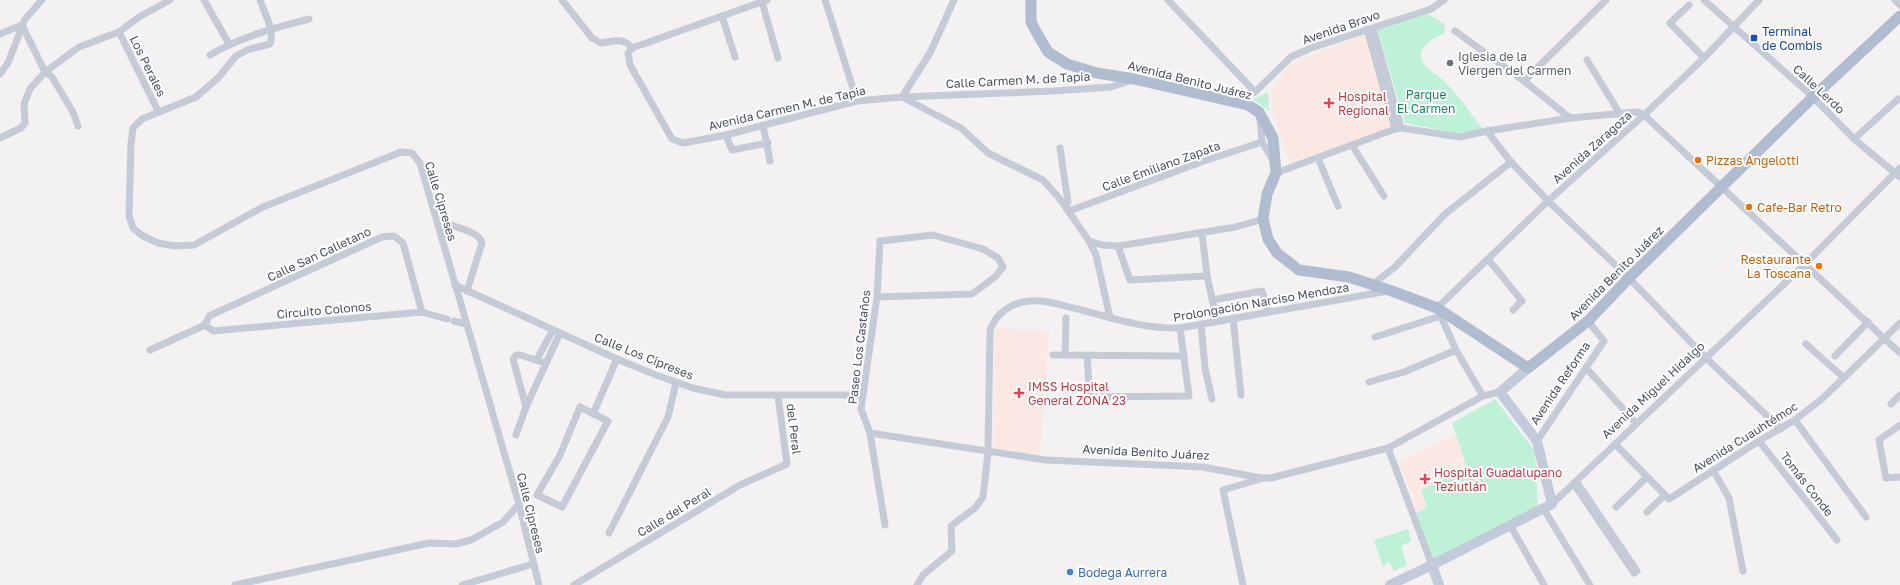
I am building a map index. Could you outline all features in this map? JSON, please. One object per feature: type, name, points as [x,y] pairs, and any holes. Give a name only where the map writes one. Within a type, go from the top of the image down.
[{"type":"main road","name":"Avenida Benito Juárez","points":[[1031,0],[1031,22],[1048,52],[1066,64],[1077,68],[1134,79],[1248,105],[1259,112],[1272,138],[1275,169],[1267,194],[1263,219],[1268,238],[1277,253],[1299,270],[1348,277],[1392,291],[1441,313],[1528,368],[1588,321],[1629,278],[1813,97],[1900,16]]},
{"type":"main road","points":[[1528,368],[1500,392],[1538,445],[1548,506]]},
{"type":"main road","name":"Avenida Miguel Hidalgo","points":[[1390,585],[1548,506]]},
{"type":"main road","points":[[1432,565],[1439,585]]},
{"type":"street","points":[[0,74],[8,63],[25,19],[42,0]]},
{"type":"street","points":[[0,138],[21,128],[25,123],[24,104],[30,89],[45,72],[79,47],[119,32],[139,17],[170,0]]},
{"type":"street","points":[[204,0],[229,44]]},
{"type":"street","points":[[260,0],[270,30]]},
{"type":"street","points":[[562,0],[592,38],[601,43],[620,39],[627,42],[630,50],[764,1],[778,58]]},
{"type":"street","points":[[825,0],[856,101]]},
{"type":"street","points":[[954,0],[930,53],[902,97],[961,128],[988,153],[1043,180],[1067,209],[1096,255],[1110,318]]},
{"type":"street","name":"Avenida Bravo","points":[[1168,0],[1255,92],[1291,57],[1311,48],[1432,9],[1444,0]]},
{"type":"street","points":[[1524,81],[1606,0]]},
{"type":"street","name":"Calle Lerdo","points":[[1704,0],[1813,97],[1854,139],[1898,172]]},
{"type":"street","name":"Avenida Zaragoza","points":[[1441,313],[1488,259],[1641,113],[1704,58],[1733,26],[1760,0]]},
{"type":"street","points":[[1895,0],[1900,5]]},
{"type":"street","points":[[1689,5],[1670,23],[1704,58]]},
{"type":"street","points":[[722,16],[735,57]]},
{"type":"street","points":[[210,55],[229,44],[309,19]]},
{"type":"street","points":[[0,34],[22,25]]},
{"type":"street","points":[[22,25],[45,72],[52,77],[73,112],[78,126]]},
{"type":"street","points":[[1370,29],[1398,128]]},
{"type":"street","name":"Calle Cipreses","points":[[270,30],[272,39],[270,44],[247,50],[236,56],[218,78],[196,97],[182,104],[158,111],[142,119],[133,128],[131,144],[129,216],[133,228],[144,236],[158,243],[174,246],[194,245],[263,207],[401,152],[412,153],[420,163],[519,504],[539,585]]},
{"type":"street","points":[[1455,31],[1524,81],[1570,118]]},
{"type":"street","name":"Los Perales","points":[[119,32],[158,111]]},
{"type":"street","name":"Avenida Carmen M. de Tapia","points":[[630,50],[630,65],[672,138],[677,142],[683,143],[726,135],[856,101],[902,97]]},
{"type":"street","points":[[1587,60],[1620,114]]},
{"type":"street","name":"Calle Carmen M. de Tapia","points":[[902,97],[1111,87],[1134,79]]},
{"type":"street","points":[[1854,139],[1898,99]]},
{"type":"street","points":[[1259,112],[1262,142],[1275,169],[1318,158],[1398,128],[1460,137],[1487,131],[1570,118],[1641,113],[1900,353]]},
{"type":"street","points":[[763,125],[768,143],[770,161]]},
{"type":"street","points":[[1487,131],[1511,162],[1548,201],[1629,278],[1706,358],[1781,429]]},
{"type":"street","points":[[726,135],[732,150],[768,143]]},
{"type":"street","name":"Calle Emiliano Zapata","points":[[1067,209],[1262,142]]},
{"type":"street","points":[[1352,145],[1384,196]]},
{"type":"street","points":[[1060,148],[1068,202],[1067,209]]},
{"type":"street","points":[[1318,158],[1338,206]]},
{"type":"street","points":[[1373,284],[1395,267],[1445,214],[1511,162]]},
{"type":"street","name":"Avenida Miguel Hidalgo","points":[[1548,506],[1804,265],[1898,172]]},
{"type":"street","points":[[1088,241],[1102,245],[1118,246],[1236,227],[1263,219]]},
{"type":"street","points":[[451,225],[476,235],[481,239],[482,243],[467,291]]},
{"type":"street","points":[[1202,233],[1207,276],[1217,320]]},
{"type":"street","name":"Paseo Los Castaños","points":[[877,297],[972,294],[995,277],[1003,267],[998,258],[983,249],[933,235],[880,241],[877,297],[861,409],[870,433],[885,525]]},
{"type":"street","name":"Calle San Calletano","points":[[205,325],[209,316],[382,237],[394,236],[403,243],[422,312]]},
{"type":"street","points":[[1118,246],[1130,280],[1207,276]]},
{"type":"street","points":[[1488,259],[1522,301],[1513,310]]},
{"type":"street","name":"Calle Los Cipreses","points":[[455,285],[617,359],[676,383],[725,395],[862,395]]},
{"type":"street","points":[[1212,300],[1262,291],[1268,312]]},
{"type":"street","name":"Prolongación Narciso Mendoza","points":[[920,584],[923,575],[952,551],[950,526],[974,508],[983,497],[988,452],[990,330],[999,314],[1017,303],[1031,300],[1061,305],[1160,329],[1180,328],[1217,320],[1392,291]]},
{"type":"street","name":"Circuito Colonos","points":[[205,325],[213,331],[422,312],[466,324]]},
{"type":"street","points":[[1375,337],[1441,313],[1456,350],[1483,396]]},
{"type":"street","points":[[1066,318],[1066,356]]},
{"type":"street","points":[[1233,318],[1241,395]]},
{"type":"street","name":"Avenida Reforma","points":[[1538,445],[1604,341],[1588,321]]},
{"type":"street","points":[[1836,356],[1868,322]]},
{"type":"street","name":"Avenida Cuauhtémoc","points":[[1647,512],[1667,497],[1795,420],[1844,378],[1900,323]]},
{"type":"street","points":[[1201,324],[1205,368],[1212,399]]},
{"type":"street","points":[[150,350],[205,325]]},
{"type":"street","points":[[1087,356],[1090,397],[1189,396],[1180,328]]},
{"type":"street","points":[[536,359],[556,331]]},
{"type":"street","points":[[516,435],[545,363],[556,331]]},
{"type":"street","points":[[1806,344],[1844,378]]},
{"type":"street","points":[[1369,382],[1404,372],[1456,350]]},
{"type":"street","points":[[526,407],[513,359],[516,355],[520,354],[545,363]]},
{"type":"street","points":[[1053,356],[1184,356]]},
{"type":"street","points":[[594,414],[617,359]]},
{"type":"street","points":[[1587,369],[1636,423]]},
{"type":"street","points":[[610,533],[668,417],[676,383]]},
{"type":"street","name":"Avenida Benito Juárez","points":[[870,433],[1046,460],[1203,467],[1261,478],[1271,478],[1388,448],[1483,396],[1500,392]]},
{"type":"street","points":[[1891,404],[1900,395]]},
{"type":"street","name":"del Peral","points":[[778,396],[787,464]]},
{"type":"street","points":[[580,407],[594,414],[608,421],[562,507],[537,495],[560,454],[580,407]]},
{"type":"street","points":[[1795,420],[1866,517]]},
{"type":"street","points":[[1900,425],[1879,440],[1886,478],[1900,477]]},
{"type":"street","name":"Tomás Conde","points":[[1759,441],[1837,540]]},
{"type":"street","points":[[1615,444],[1667,497]]},
{"type":"street","points":[[1388,448],[1432,565]]},
{"type":"street","name":"Calle del Peral","points":[[574,585],[740,485],[787,464]]},
{"type":"street","points":[[1714,470],[1729,498],[1743,571]]},
{"type":"street","points":[[1616,506],[1647,477]]},
{"type":"street","points":[[1243,585],[1223,490],[1261,478]]},
{"type":"street","points":[[1575,482],[1637,571],[1634,573],[1575,482]]},
{"type":"street","points":[[235,585],[253,583],[429,543],[455,544],[471,540],[502,522],[519,504]]},
{"type":"street","points":[[1548,506],[1590,585]]},
{"type":"street","points":[[1510,525],[1544,585]]},
{"type":"street","points":[[462,585],[533,564]]},
{"type":"shaded area","name":"Hospital Regional","points":[[1365,34],[1392,128],[1290,163],[1273,112],[1272,93],[1285,71],[1296,61]]},
{"type":"shaded area","name":"IMSS Hospital General ZONA 23","points":[[996,328],[1049,331],[1040,455],[993,448],[994,338]]},
{"type":"shaded area","name":"Hospital Guadalupano Teziutlán","points":[[1455,434],[1463,457],[1451,464],[1453,467],[1463,460],[1467,468],[1421,490],[1425,499],[1423,501],[1427,507],[1417,511],[1399,461]]},
{"type":"green space","name":"Parque El Carmen","points":[[1427,13],[1444,24],[1445,32],[1423,48],[1421,51],[1421,58],[1430,70],[1451,88],[1484,131],[1461,134],[1405,123],[1377,28]]},
{"type":"green space","points":[[1268,92],[1269,111],[1253,99]]},
{"type":"green space","points":[[1495,399],[1535,451],[1538,509],[1431,563],[1414,514],[1427,507],[1421,490],[1467,468],[1452,423]]},
{"type":"green space","points":[[1408,529],[1411,541],[1401,546],[1407,565],[1394,571],[1389,562],[1383,566],[1374,540]]},
{"type":"place","name":"Terminal de Combis","points":[[1754,38]]},
{"type":"place","name":"Iglesia de la Viergen del Carmen","points":[[1450,63]]},
{"type":"place","name":"Hospital Regional","points":[[1329,103]]},
{"type":"place","name":"Pizzas Angelotti","points":[[1698,160]]},
{"type":"place","name":"Cafe-Bar Retro","points":[[1749,207]]},
{"type":"place","name":"Restaurante La Toscana","points":[[1819,266]]},
{"type":"place","name":"IMSS Hospital General ZONA 23","points":[[1019,393]]},
{"type":"place","name":"Hospital Guadalupano Teziutlán","points":[[1425,479]]},
{"type":"place","name":"Bodega Aurrera","points":[[1070,572]]}]
